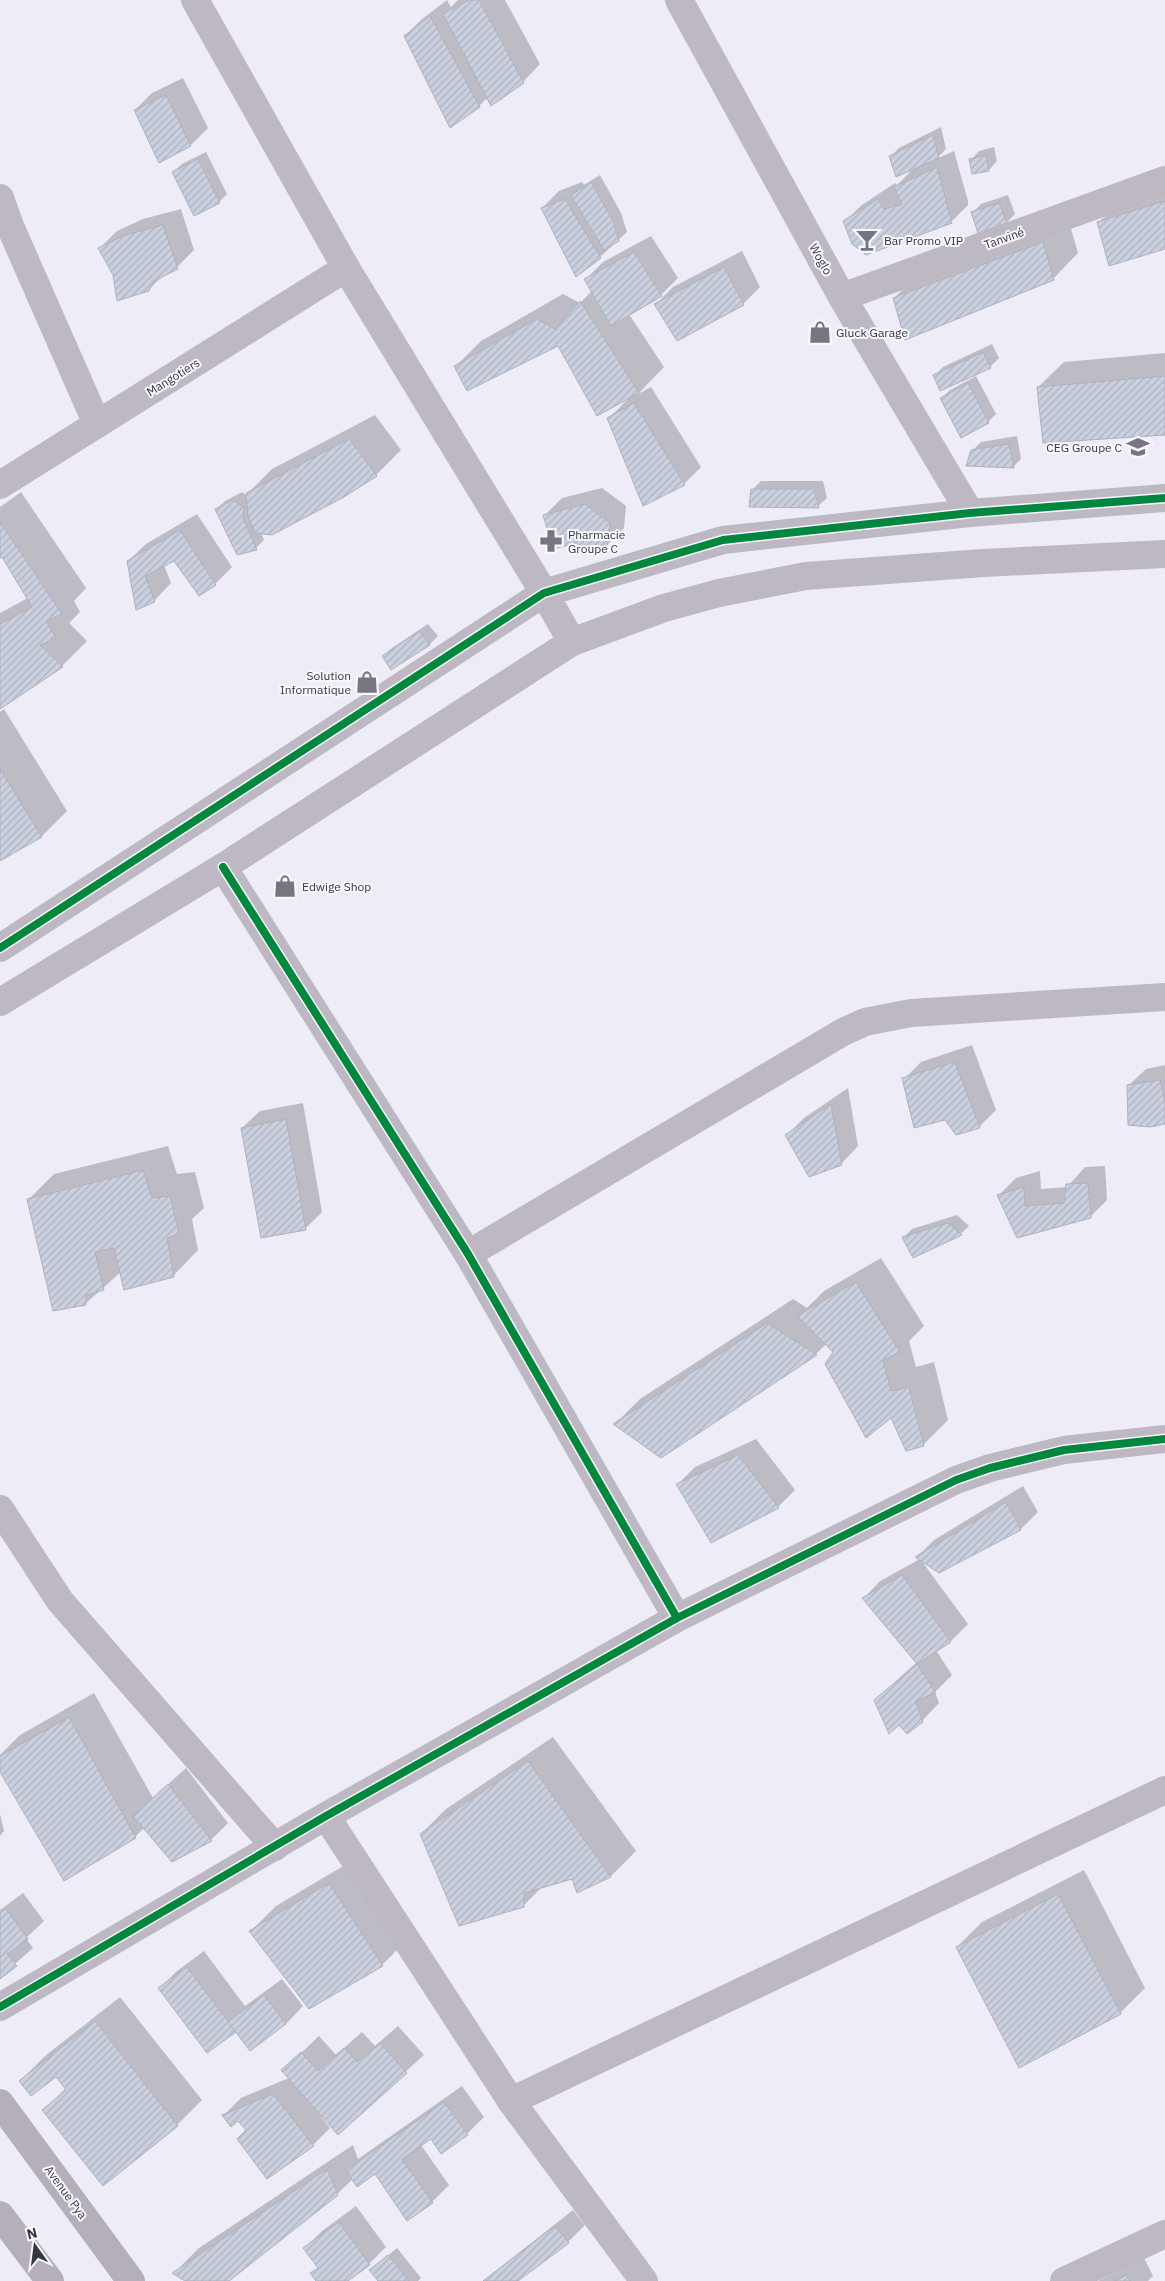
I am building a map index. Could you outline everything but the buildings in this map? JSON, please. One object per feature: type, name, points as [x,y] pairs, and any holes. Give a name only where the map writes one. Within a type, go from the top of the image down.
[{"type":"main road","name":"Avenue Pya","points":[[0,2103],[131,2281]]},
{"type":"main road","points":[[0,2215],[50,2281]]},
{"type":"street","points":[[195,0],[346,268],[572,642]]},
{"type":"street","name":"Woglo","points":[[679,0],[842,297],[970,513]]},
{"type":"street","name":"Tanviné","points":[[842,297],[1165,180]]},
{"type":"street","points":[[0,198],[10,226],[97,424]]},
{"type":"street","name":"Mangotiers","points":[[0,485],[346,268]]},
{"type":"street","points":[[0,948],[544,593],[723,540],[970,513],[1165,498]]},
{"type":"street","points":[[0,1002],[222,867],[572,642],[664,608],[719,592],[806,576],[983,563],[1165,554]]},
{"type":"street","points":[[222,867],[468,1254],[677,1618]]},
{"type":"street","points":[[468,1254],[835,1037],[866,1022],[911,1013],[1165,997]]},
{"type":"street","points":[[0,2007],[326,1816],[677,1618],[956,1480],[990,1468],[1064,1450],[1165,1439]]},
{"type":"street","points":[[0,1509],[60,1601],[276,1846]]},
{"type":"street","points":[[511,2101],[1165,1790]]},
{"type":"street","points":[[326,1816],[511,2101],[644,2281]]},
{"type":"street","points":[[1064,2281],[1165,2234]]},
{"type":"cycle path","points":[[0,948],[544,593],[723,540],[970,513],[1165,498]]},
{"type":"cycle path","points":[[223,867],[468,1254],[677,1618]]},
{"type":"cycle path","points":[[0,2007],[326,1816],[677,1618],[956,1480],[990,1468],[1064,1450],[1165,1439]]},
{"type":"place","name":"Bar Promo VIP","points":[[867,240]]},
{"type":"place","name":"Gluck Garage","points":[[820,332]]},
{"type":"place","name":"CEG Groupe C","points":[[1138,447]]},
{"type":"place","name":"Pharmacie Groupe C","points":[[551,541]]},
{"type":"place","name":"Solution Informatique","points":[[367,682]]},
{"type":"place","name":"Edwige Shop","points":[[285,886]]}]
